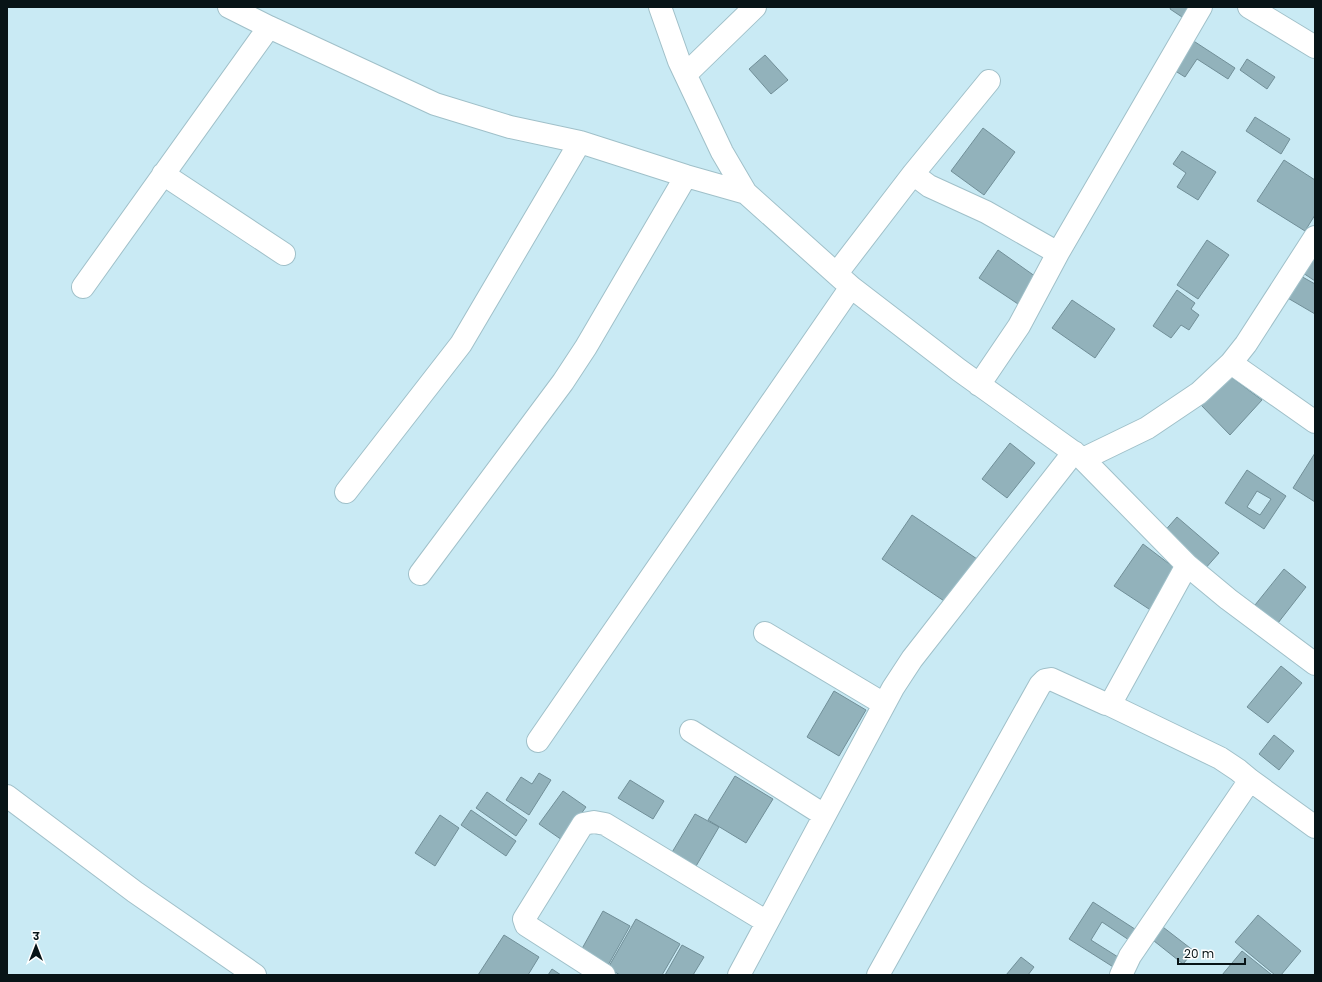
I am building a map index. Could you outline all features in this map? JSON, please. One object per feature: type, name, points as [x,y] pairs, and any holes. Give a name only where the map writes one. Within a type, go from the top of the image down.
[{"type":"street","points":[[229,7],[435,104],[510,127],[580,142],[686,176],[746,193]]},
{"type":"street","points":[[660,7],[680,61],[722,152],[746,193],[844,280],[979,385],[1079,455],[1186,565],[1315,664]]},
{"type":"street","points":[[686,74],[755,7]]},
{"type":"street","points":[[979,385],[1019,326],[1058,253],[1201,7]]},
{"type":"street","points":[[1250,7],[1315,47]]},
{"type":"street","points":[[83,287],[269,27]]},
{"type":"street","points":[[538,741],[913,174],[989,81]]},
{"type":"street","points":[[346,492],[461,344],[580,142]]},
{"type":"street","points":[[164,174],[284,254]]},
{"type":"street","points":[[913,174],[929,186],[986,212],[1058,253]]},
{"type":"street","points":[[420,574],[563,382],[586,347],[686,176]]},
{"type":"street","points":[[738,975],[884,704],[912,659],[1079,455],[1147,428],[1199,393],[1231,363],[1246,344],[1315,237]]},
{"type":"street","points":[[1231,363],[1315,422]]},
{"type":"street","points":[[1108,704],[1112,701],[1186,565]]},
{"type":"street","points":[[765,632],[884,704]]},
{"type":"street","points":[[878,975],[1040,685],[1045,680],[1051,679],[1108,704],[1220,758],[1315,827]]},
{"type":"street","points":[[691,730],[824,815]]},
{"type":"street","points":[[1121,975],[1130,956],[1250,780]]},
{"type":"street","points":[[7,796],[135,892],[255,975]]},
{"type":"street","points":[[604,975],[526,925],[524,919],[583,824],[594,822],[605,824],[767,922]]},
{"type":"building","points":[[1171,7],[1198,7],[1188,21],[1170,9]]},
{"type":"building","points":[[1189,38],[1235,68],[1228,79],[1197,59],[1185,77],[1169,67]]},
{"type":"building","points":[[765,55],[788,80],[771,94],[749,69]]},
{"type":"building","points":[[1247,59],[1275,77],[1267,89],[1240,70]]},
{"type":"building","points":[[1255,117],[1290,139],[1281,154],[1246,131]]},
{"type":"building","points":[[983,128],[1015,152],[984,195],[951,171]]},
{"type":"building","points":[[1182,151],[1216,172],[1198,200],[1177,187],[1186,173],[1173,164]]},
{"type":"building","points":[[1284,160],[1315,180],[1315,215],[1305,231],[1257,201]]},
{"type":"building","points":[[1207,240],[1229,255],[1198,299],[1177,285]]},
{"type":"building","points":[[998,250],[1039,279],[1021,306],[979,278]]},
{"type":"building","points":[[1315,256],[1315,281],[1303,273]]},
{"type":"building","points":[[1299,275],[1315,284],[1315,314],[1286,297]]},
{"type":"building","points":[[1177,290],[1195,303],[1191,309],[1199,315],[1189,330],[1181,325],[1171,338],[1153,326]]},
{"type":"building","points":[[1072,300],[1115,329],[1095,358],[1052,328]]},
{"type":"building","points":[[1231,377],[1262,400],[1230,435],[1201,405]]},
{"type":"building","points":[[1010,443],[1035,463],[1007,498],[982,479]]},
{"type":"building","points":[[1315,453],[1315,502],[1293,488]]},
{"type":"building","points":[[1247,470],[1286,496],[1264,529],[1225,503]],"holes":[[[1257,491],[1271,499],[1260,515],[1247,507]]]},
{"type":"building","points":[[912,515],[980,561],[950,605],[882,559]]},
{"type":"building","points":[[1177,517],[1219,553],[1204,570],[1162,534]]},
{"type":"building","points":[[1143,544],[1176,569],[1152,611],[1114,586]]},
{"type":"building","points":[[1284,569],[1306,587],[1278,623],[1255,605]]},
{"type":"building","points":[[1281,666],[1302,683],[1268,723],[1247,707]]},
{"type":"building","points":[[834,691],[866,710],[839,756],[807,737]]},
{"type":"building","points":[[1274,735],[1294,751],[1279,770],[1259,754]]},
{"type":"building","points":[[539,773],[551,780],[529,815],[506,800],[521,777],[532,784]]},
{"type":"building","points":[[735,776],[773,799],[746,843],[708,820]]},
{"type":"building","points":[[630,780],[664,801],[653,819],[618,798]]},
{"type":"building","points":[[563,791],[586,807],[562,840],[539,824]]},
{"type":"building","points":[[487,792],[527,820],[516,836],[476,808]]},
{"type":"building","points":[[471,810],[516,841],[506,856],[461,825]]},
{"type":"building","points":[[695,814],[719,827],[692,873],[668,859]]},
{"type":"building","points":[[440,815],[459,828],[435,866],[415,853]]},
{"type":"building","points":[[1093,902],[1141,933],[1118,970],[1069,939]],"holes":[[[1102,922],[1129,940],[1118,957],[1091,940]]]},
{"type":"building","points":[[603,911],[630,926],[606,969],[579,954]]},
{"type":"building","points":[[1258,915],[1301,951],[1281,975],[1275,975],[1235,942]]},
{"type":"building","points":[[636,919],[680,944],[662,975],[620,975],[608,968]]},
{"type":"building","points":[[1159,924],[1194,951],[1183,964],[1149,937]]},
{"type":"building","points":[[504,935],[539,957],[528,975],[478,975]]},
{"type":"building","points":[[682,945],[704,957],[693,975],[665,975]]},
{"type":"building","points":[[1242,951],[1272,975],[1222,975]]},
{"type":"building","points":[[1021,957],[1034,967],[1028,975],[1006,975]]},
{"type":"building","points":[[552,969],[561,975],[548,975]]}]
